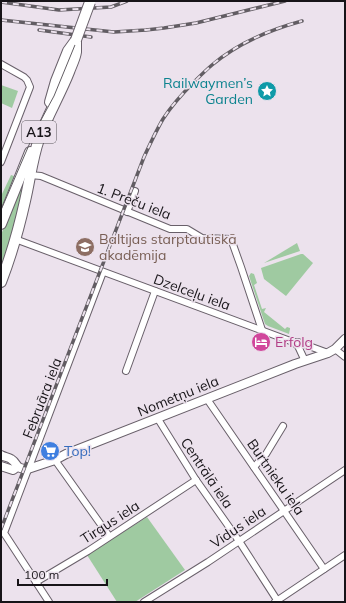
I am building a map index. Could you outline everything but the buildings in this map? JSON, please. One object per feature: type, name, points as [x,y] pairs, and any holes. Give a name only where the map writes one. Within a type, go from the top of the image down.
[{"type":"main road","name":"A13","points":[[1,224],[42,124],[56,81],[68,51],[76,40],[90,2]]},
{"type":"main road","name":"A13","points":[[1,282],[8,265],[26,199],[34,157],[51,110],[63,87],[76,53],[76,40]]},
{"type":"street","points":[[1,64],[24,78],[30,87],[2,159]]},
{"type":"street","name":"1. Preču iela","points":[[30,175],[41,176],[170,229],[187,229],[202,238],[231,239],[262,330]]},
{"type":"street","points":[[127,212],[135,192]]},
{"type":"street","name":"Dzelceļu iela","points":[[15,239],[293,342],[331,351]]},
{"type":"street","name":"Februāra iela","points":[[36,582],[4,533],[103,272]]},
{"type":"street","points":[[126,371],[155,291]]},
{"type":"street","name":"Nometņu iela","points":[[1,455],[12,460],[17,467],[24,469],[55,460],[66,454],[331,351],[345,339]]},
{"type":"street","points":[[293,342],[298,346],[305,361]]},
{"type":"street","points":[[331,351],[345,358]]},
{"type":"street","name":"Burtnieku iela","points":[[207,399],[324,569]]},
{"type":"street","name":"Centrālā iela","points":[[158,419],[196,480],[239,541],[276,601]]},
{"type":"street","points":[[254,467],[266,454],[283,426]]},
{"type":"street","points":[[55,460],[109,536]]},
{"type":"street","name":"Nometņu iela","points":[[1,466],[13,470],[17,467]]},
{"type":"street","name":"Vidus iela","points":[[144,602],[208,562],[345,470]]},
{"type":"street","name":"Tirgus iela","points":[[36,582],[88,551],[196,480]]},
{"type":"street","points":[[276,601],[345,555]]},
{"type":"street","points":[[36,582],[49,602]]},
{"type":"green space","points":[[1,85],[18,91],[12,108],[1,103]]},
{"type":"green space","points":[[11,175],[17,177],[1,214],[1,196]]},
{"type":"green space","points":[[22,180],[25,180],[21,201],[1,272],[1,235]]},
{"type":"green space","points":[[297,243],[300,251],[264,263]]},
{"type":"green space","points":[[301,254],[313,263],[286,296],[264,279],[261,268]]},
{"type":"green space","points":[[251,273],[254,274],[257,283],[254,285],[262,309],[266,308],[264,312],[285,329],[287,327],[290,328],[289,334],[265,324],[249,276]]},
{"type":"green space","points":[[147,517],[185,570],[135,602],[117,602],[87,555]]},
{"type":"tram line","points":[[1,210],[35,131],[54,96],[92,1]]},
{"type":"railway","points":[[1,2],[59,10],[111,7],[127,1]]},
{"type":"railway","points":[[1,20],[114,32],[146,30],[196,23],[285,1]]},
{"type":"railway","points":[[1,529],[144,157],[163,119],[186,90],[222,57],[254,38],[302,21]]},
{"type":"railway","points":[[39,30],[91,37]]},
{"type":"place","name":"Railwaymen’s Garden","points":[[267,91]]},
{"type":"place","name":"Baltijas starptautiskā akadēmija","points":[[85,247]]},
{"type":"place","name":"Erfolg","points":[[261,342]]},
{"type":"place","name":"Top!","points":[[50,451]]}]
